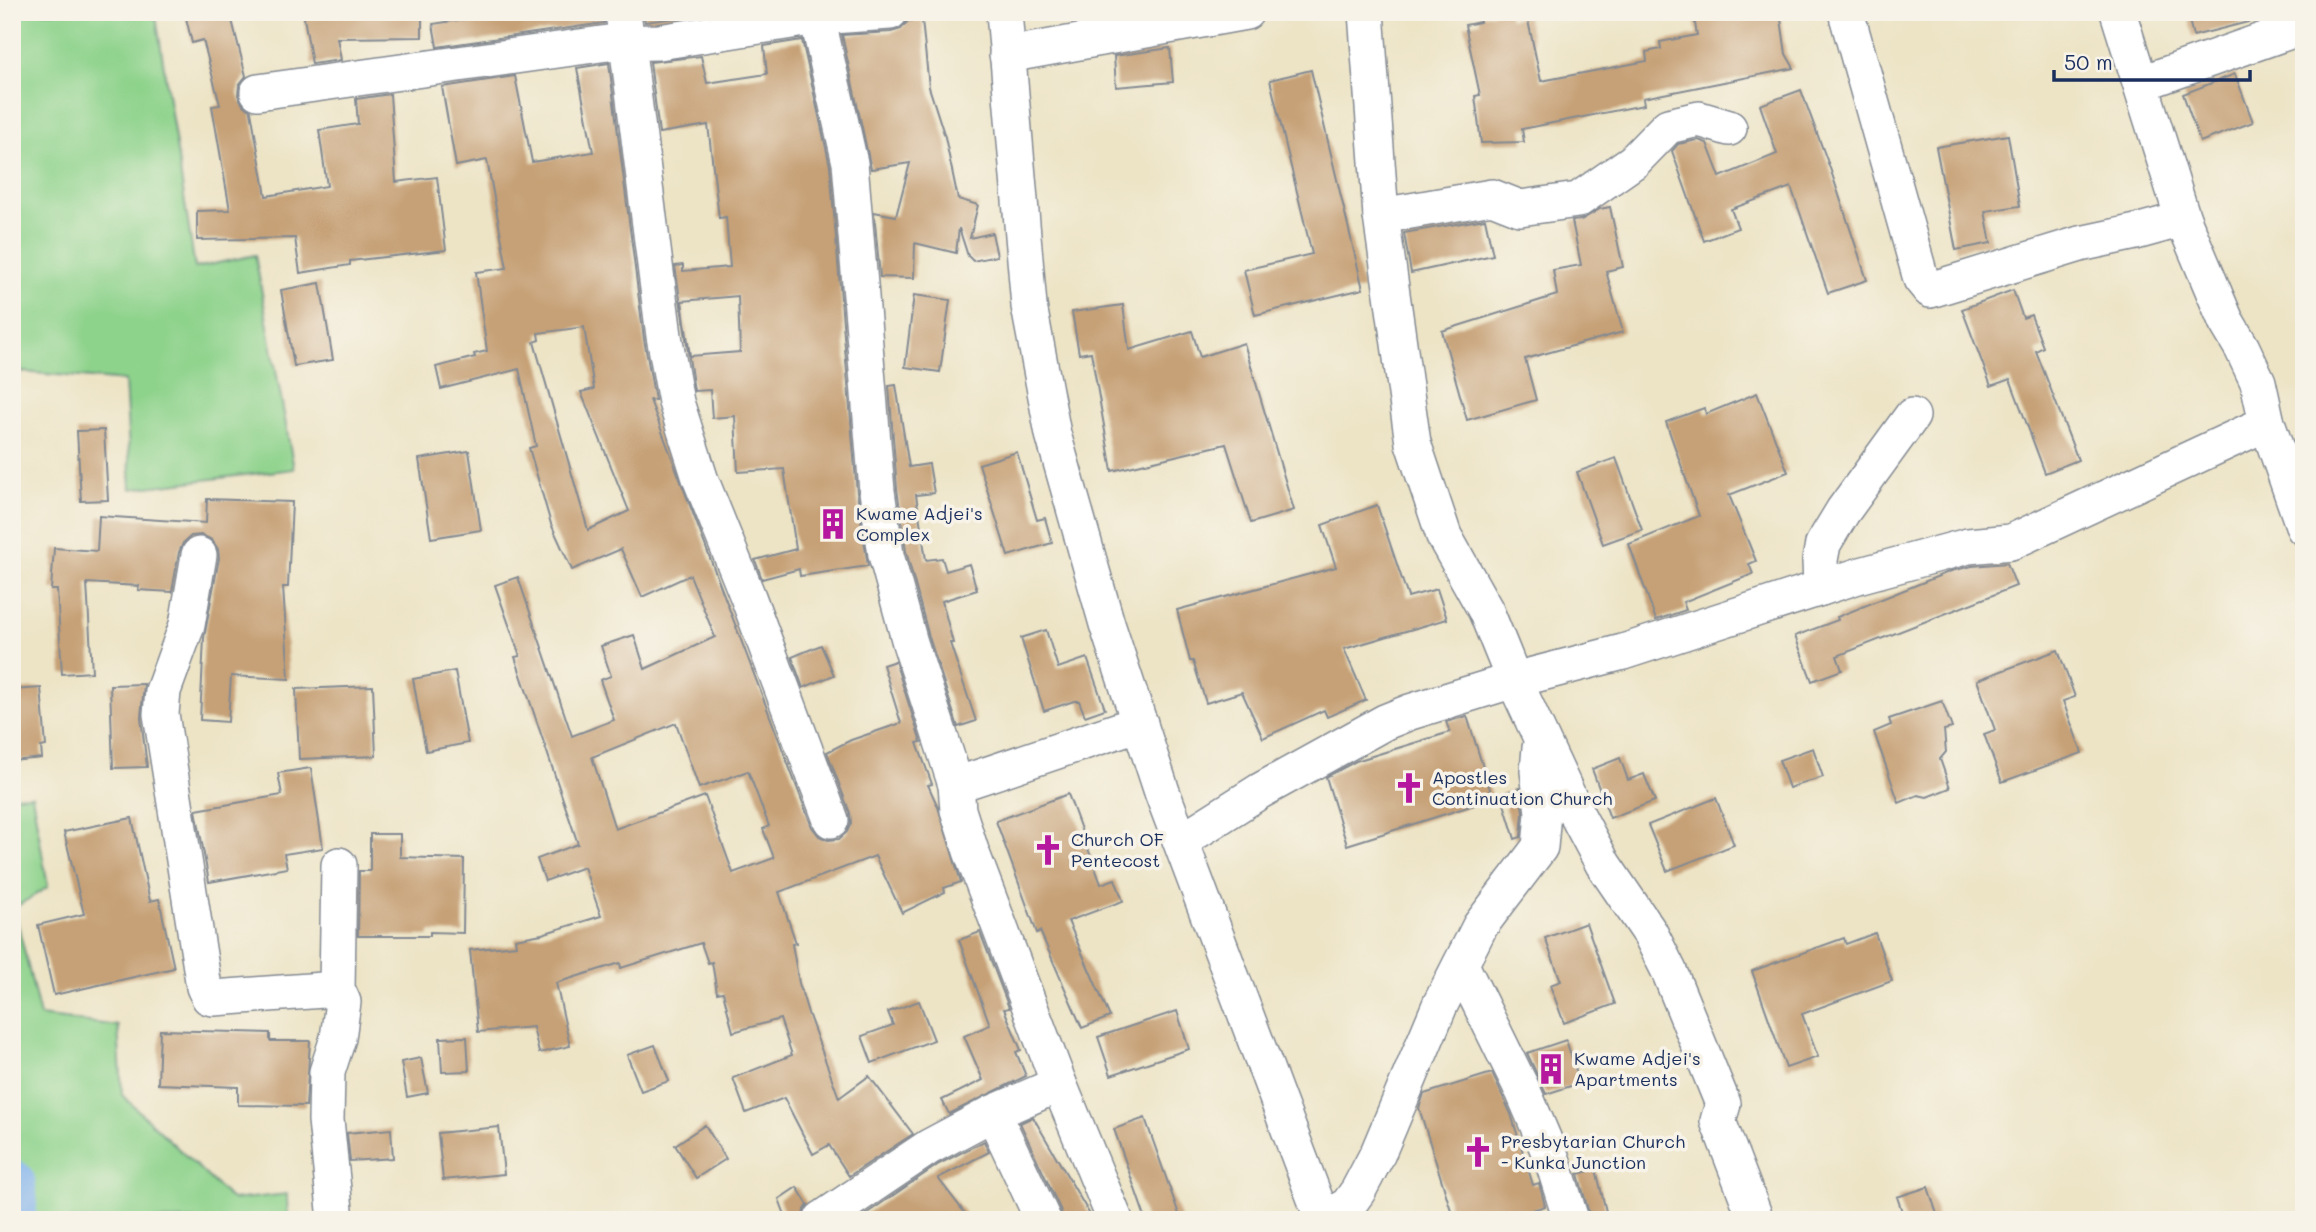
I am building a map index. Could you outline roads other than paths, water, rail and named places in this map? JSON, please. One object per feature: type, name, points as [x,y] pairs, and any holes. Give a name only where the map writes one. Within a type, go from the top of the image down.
[{"type":"street","points":[[258,92],[595,44],[625,28],[667,41],[817,14],[890,12]]},
{"type":"street","points":[[1004,12],[1029,306],[1050,421],[1107,624],[1140,723],[1181,841],[1323,1220],[1348,1205],[1368,1175],[1440,1005],[1480,926],[1540,847],[1543,813],[1538,771],[1541,737]]},
{"type":"street","points":[[1059,45],[1077,12]]},
{"type":"street","points":[[1007,55],[1247,12]]},
{"type":"street","points":[[1366,12],[1381,216],[1413,443],[1444,536],[1486,611],[1514,680],[1576,813],[1603,864],[1650,933],[1669,971],[1723,1104],[1718,1121],[1756,1220]]},
{"type":"street","points":[[1846,12],[1921,279],[1930,290],[2080,244],[2183,219]]},
{"type":"street","points":[[2118,12],[2183,219],[2225,321],[2242,348],[2258,382],[2267,423],[2304,527]]},
{"type":"street","points":[[817,14],[850,163],[877,491],[886,555],[910,643],[956,785],[958,810],[971,851],[1059,1084],[1115,1220]]},
{"type":"street","points":[[2142,83],[2304,26]]},
{"type":"street","points":[[625,28],[664,336],[676,402],[699,478],[748,597],[831,820]]},
{"type":"street","points":[[1381,216],[1492,197],[1520,208],[1578,200],[1634,161],[1668,126],[1699,119],[1729,128]]},
{"type":"street","points":[[1821,588],[1820,560],[1823,544],[1843,511],[1912,416]]},
{"type":"street","points":[[1181,841],[1260,791],[1385,722],[1410,712],[1514,680],[1623,652],[1821,588],[1968,546],[2011,542],[2267,423]]},
{"type":"street","points":[[199,555],[187,625],[163,691],[161,713],[204,988],[209,997],[214,998],[337,989]]},
{"type":"street","points":[[956,785],[1140,723]]},
{"type":"street","points":[[336,1220],[326,1111],[327,1073],[338,1038],[343,1002],[337,989],[339,865]]},
{"type":"street","points":[[1461,965],[1523,1091],[1552,1159],[1571,1220]]},
{"type":"street","points":[[822,1219],[929,1147],[993,1113],[1059,1084]]},
{"type":"street","points":[[993,1113],[1042,1220]]},
{"type":"waterway","points":[[12,1183],[12,1213]]},
{"type":"place","name":"Kwame Adjei's Complex","points":[[833,524]]},
{"type":"place","name":"Apostles Continuation Church","points":[[1409,788]]},
{"type":"place","name":"Church OF Pentecost","points":[[1048,850]]},
{"type":"place","name":"Kwame Adjei's Apartments","points":[[1551,1069]]},
{"type":"place","name":"Presbytarian Church - Kunka Junction","points":[[1478,1152]]}]
